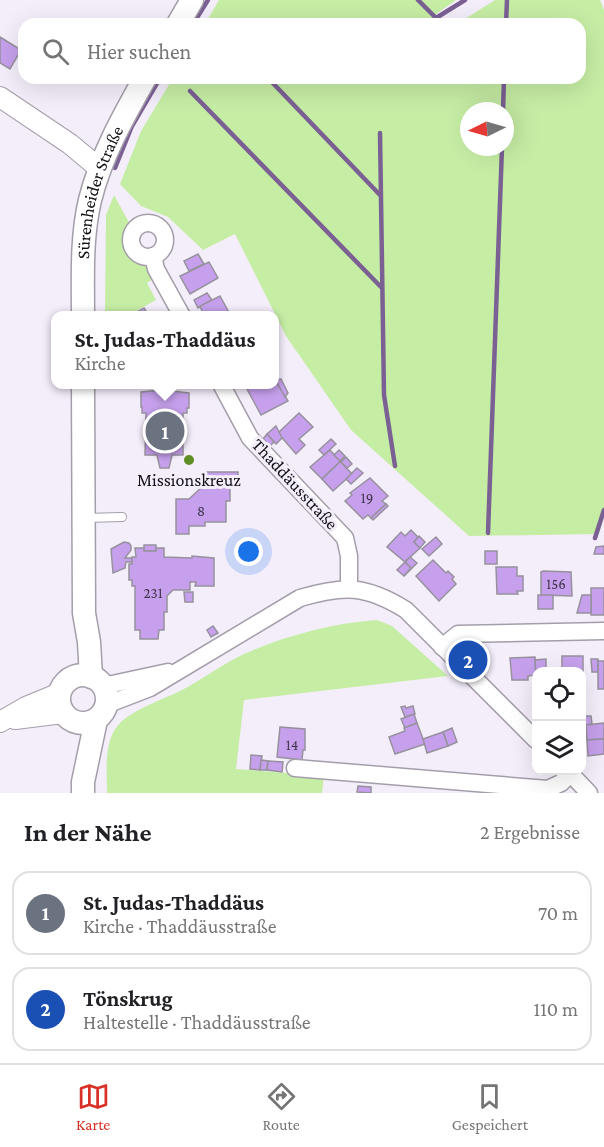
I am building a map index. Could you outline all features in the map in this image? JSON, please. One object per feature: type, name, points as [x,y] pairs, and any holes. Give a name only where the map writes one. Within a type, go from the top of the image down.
[{"type":"main road","points":[[182,18],[192,0]]},
{"type":"main road","name":"Sürenheider Straße","points":[[83,311],[84,233],[90,201],[100,169],[120,122],[142,84]]},
{"type":"main road","points":[[83,389],[84,613],[89,642],[83,699],[83,788]]},
{"type":"street","points":[[0,97],[70,144],[100,169]]},
{"type":"street","points":[[153,256],[156,269],[180,311]]},
{"type":"street","name":"Thaddäusstraße","points":[[223,389],[250,438],[345,538],[349,556],[349,589]]},
{"type":"street","points":[[0,722],[26,707],[150,688],[300,598],[327,590],[349,589],[370,592],[406,610],[532,735]]},
{"type":"street","points":[[442,647],[458,634],[604,631]]},
{"type":"street","points":[[295,768],[483,788],[548,789],[561,783],[567,775]]},
{"type":"street","points":[[572,775],[589,793]]},
{"type":"lane","points":[[83,518],[122,518]]},
{"type":"green space","points":[[219,0],[456,0],[436,14],[439,18],[208,18]]},
{"type":"green space","points":[[495,0],[600,0],[604,10],[604,517],[599,534],[469,536],[351,430],[286,336],[279,322],[279,311],[274,311],[235,234],[203,250],[168,217],[141,206],[120,184],[141,131],[169,84],[586,84],[586,18],[466,18]]},
{"type":"green space","points":[[114,195],[131,226],[126,235],[129,250],[147,262],[155,278],[147,283],[156,300],[136,311],[105,311],[106,215]]},
{"type":"green space","points":[[377,620],[392,626],[448,676],[244,700],[236,769],[324,776],[322,793],[107,793],[108,747],[115,730],[125,718],[260,647],[326,627]]},
{"type":"building","points":[[0,37],[18,48],[18,55],[10,69],[0,63]]},
{"type":"building","points":[[198,254],[204,264],[189,271],[184,261]]},
{"type":"building","points":[[209,262],[218,278],[190,294],[180,276]]},
{"type":"building","points":[[207,293],[212,300],[198,308],[194,300]]},
{"type":"building","points":[[220,296],[228,311],[202,311],[200,306]]},
{"type":"building","points":[[279,379],[288,393],[285,397],[279,386]]},
{"type":"building","points":[[279,386],[288,401],[261,415],[247,389],[279,389]]},
{"type":"building","points":[[162,390],[189,393],[189,408],[187,408],[187,413],[183,413],[183,455],[172,455],[169,468],[160,468],[157,455],[145,455],[146,413],[142,413],[141,392]]},
{"type":"building","points":[[299,413],[313,427],[299,439],[305,445],[296,454],[278,433]]},
{"type":"building","points":[[276,426],[282,438],[276,444],[267,434]]},
{"type":"building","points":[[267,434],[274,442],[270,446],[263,439]]},
{"type":"building","points":[[331,439],[336,444],[324,455],[319,450]]},
{"type":"building","points":[[330,450],[340,461],[345,457],[322,479],[310,467]]},
{"type":"building","points":[[339,450],[345,456],[340,461],[334,455]]},
{"type":"building","points":[[345,457],[341,462],[352,474],[333,491],[322,479]]},
{"type":"building","points":[[346,457],[352,464],[347,468],[341,462]]},
{"type":"building","points":[[357,468],[363,473],[351,484],[346,479]]},
{"type":"building","points":[[204,472],[238,472],[238,485],[230,485],[230,501],[226,501],[226,522],[205,522],[205,526],[189,526],[189,534],[176,534],[176,499],[189,499],[204,485]]},
{"type":"building","points":[[370,478],[388,496],[382,501],[386,504],[371,518],[368,515],[363,519],[345,501],[352,495],[350,493]]},
{"type":"building","points":[[386,504],[388,506],[373,520],[371,518]]},
{"type":"building","points":[[411,530],[418,537],[414,542],[420,548],[405,562],[387,547],[401,532],[405,536]]},
{"type":"building","points":[[419,536],[425,542],[420,548],[414,542]]},
{"type":"building","points":[[436,537],[442,544],[429,556],[422,549]]},
{"type":"building","points":[[124,542],[131,546],[125,558],[132,558],[132,562],[126,562],[125,568],[113,573],[111,549]]},
{"type":"building","points":[[144,545],[156,545],[156,551],[144,551]]},
{"type":"building","points":[[604,546],[604,554],[594,554],[596,547]]},
{"type":"building","points":[[135,548],[156,551],[156,548],[164,548],[164,557],[214,558],[214,586],[195,586],[196,582],[190,582],[190,590],[173,590],[167,596],[164,630],[159,630],[158,639],[140,639],[140,630],[135,630],[135,586],[132,586],[132,580],[129,580],[129,564],[132,564],[132,557],[136,557]]},
{"type":"building","points":[[485,551],[497,551],[497,564],[485,564]]},
{"type":"building","points":[[410,557],[417,563],[404,576],[411,568],[405,562]]},
{"type":"building","points":[[433,560],[446,573],[448,571],[454,577],[452,579],[456,584],[439,601],[416,576]]},
{"type":"building","points":[[405,562],[411,568],[404,576],[397,570]]},
{"type":"building","points":[[496,567],[517,567],[517,576],[523,576],[523,591],[517,591],[518,594],[497,594]]},
{"type":"building","points":[[541,572],[571,572],[572,596],[541,595]]},
{"type":"building","points":[[591,588],[604,588],[604,615],[591,615]]},
{"type":"building","points":[[184,592],[193,592],[193,602],[185,602]]},
{"type":"building","points":[[538,595],[553,595],[553,609],[538,609]]},
{"type":"building","points":[[582,595],[591,595],[591,613],[577,613]]},
{"type":"building","points":[[213,626],[218,633],[211,637],[207,630]]},
{"type":"building","points":[[562,656],[583,656],[583,667],[562,667]]},
{"type":"building","points":[[535,657],[536,667],[532,667],[532,676],[528,676],[528,680],[512,680],[510,658]]},
{"type":"building","points":[[546,659],[546,667],[535,667],[535,660]]},
{"type":"building","points":[[591,659],[598,659],[598,672],[592,672]]},
{"type":"building","points":[[598,661],[604,661],[604,689],[598,689]]},
{"type":"building","points":[[413,706],[415,714],[405,717],[401,707],[406,708]]},
{"type":"building","points":[[414,714],[417,723],[405,728],[401,719]]},
{"type":"building","points":[[586,716],[591,716],[592,724],[586,725]]},
{"type":"building","points":[[417,723],[425,744],[395,754],[389,737]]},
{"type":"building","points":[[604,723],[604,739],[587,740],[586,725]]},
{"type":"building","points":[[280,727],[305,729],[305,750],[303,750],[302,760],[277,757]]},
{"type":"building","points":[[452,728],[457,742],[448,746],[443,732]]},
{"type":"building","points":[[443,732],[448,746],[427,753],[423,739]]},
{"type":"building","points":[[604,739],[604,754],[588,756],[587,740]]},
{"type":"building","points":[[251,755],[262,756],[260,770],[250,769]]},
{"type":"building","points":[[261,760],[268,761],[267,770],[260,770]]},
{"type":"building","points":[[268,761],[283,762],[282,772],[267,770]]},
{"type":"building","points":[[358,786],[371,787],[371,793],[357,792]]},
{"type":"waterway","points":[[197,18],[208,0]]},
{"type":"waterway","points":[[418,0],[436,18],[465,0]]},
{"type":"waterway","points":[[506,18],[507,0]]},
{"type":"waterway","points":[[115,168],[132,126],[156,84]]},
{"type":"waterway","points":[[274,84],[380,195]]},
{"type":"waterway","points":[[503,102],[504,84]]},
{"type":"waterway","points":[[190,91],[381,287]]},
{"type":"waterway","points":[[380,133],[384,395],[395,466]]},
{"type":"waterway","points":[[488,533],[502,156]]},
{"type":"waterway","points":[[595,538],[604,510]]},
{"type":"place","name":"St. Judas-Thaddäus","points":[[165,431]]},
{"type":"place","name":"Missionskreuz","points":[[189,460]]},
{"type":"place","name":"Tönskrug","points":[[468,660]]}]
